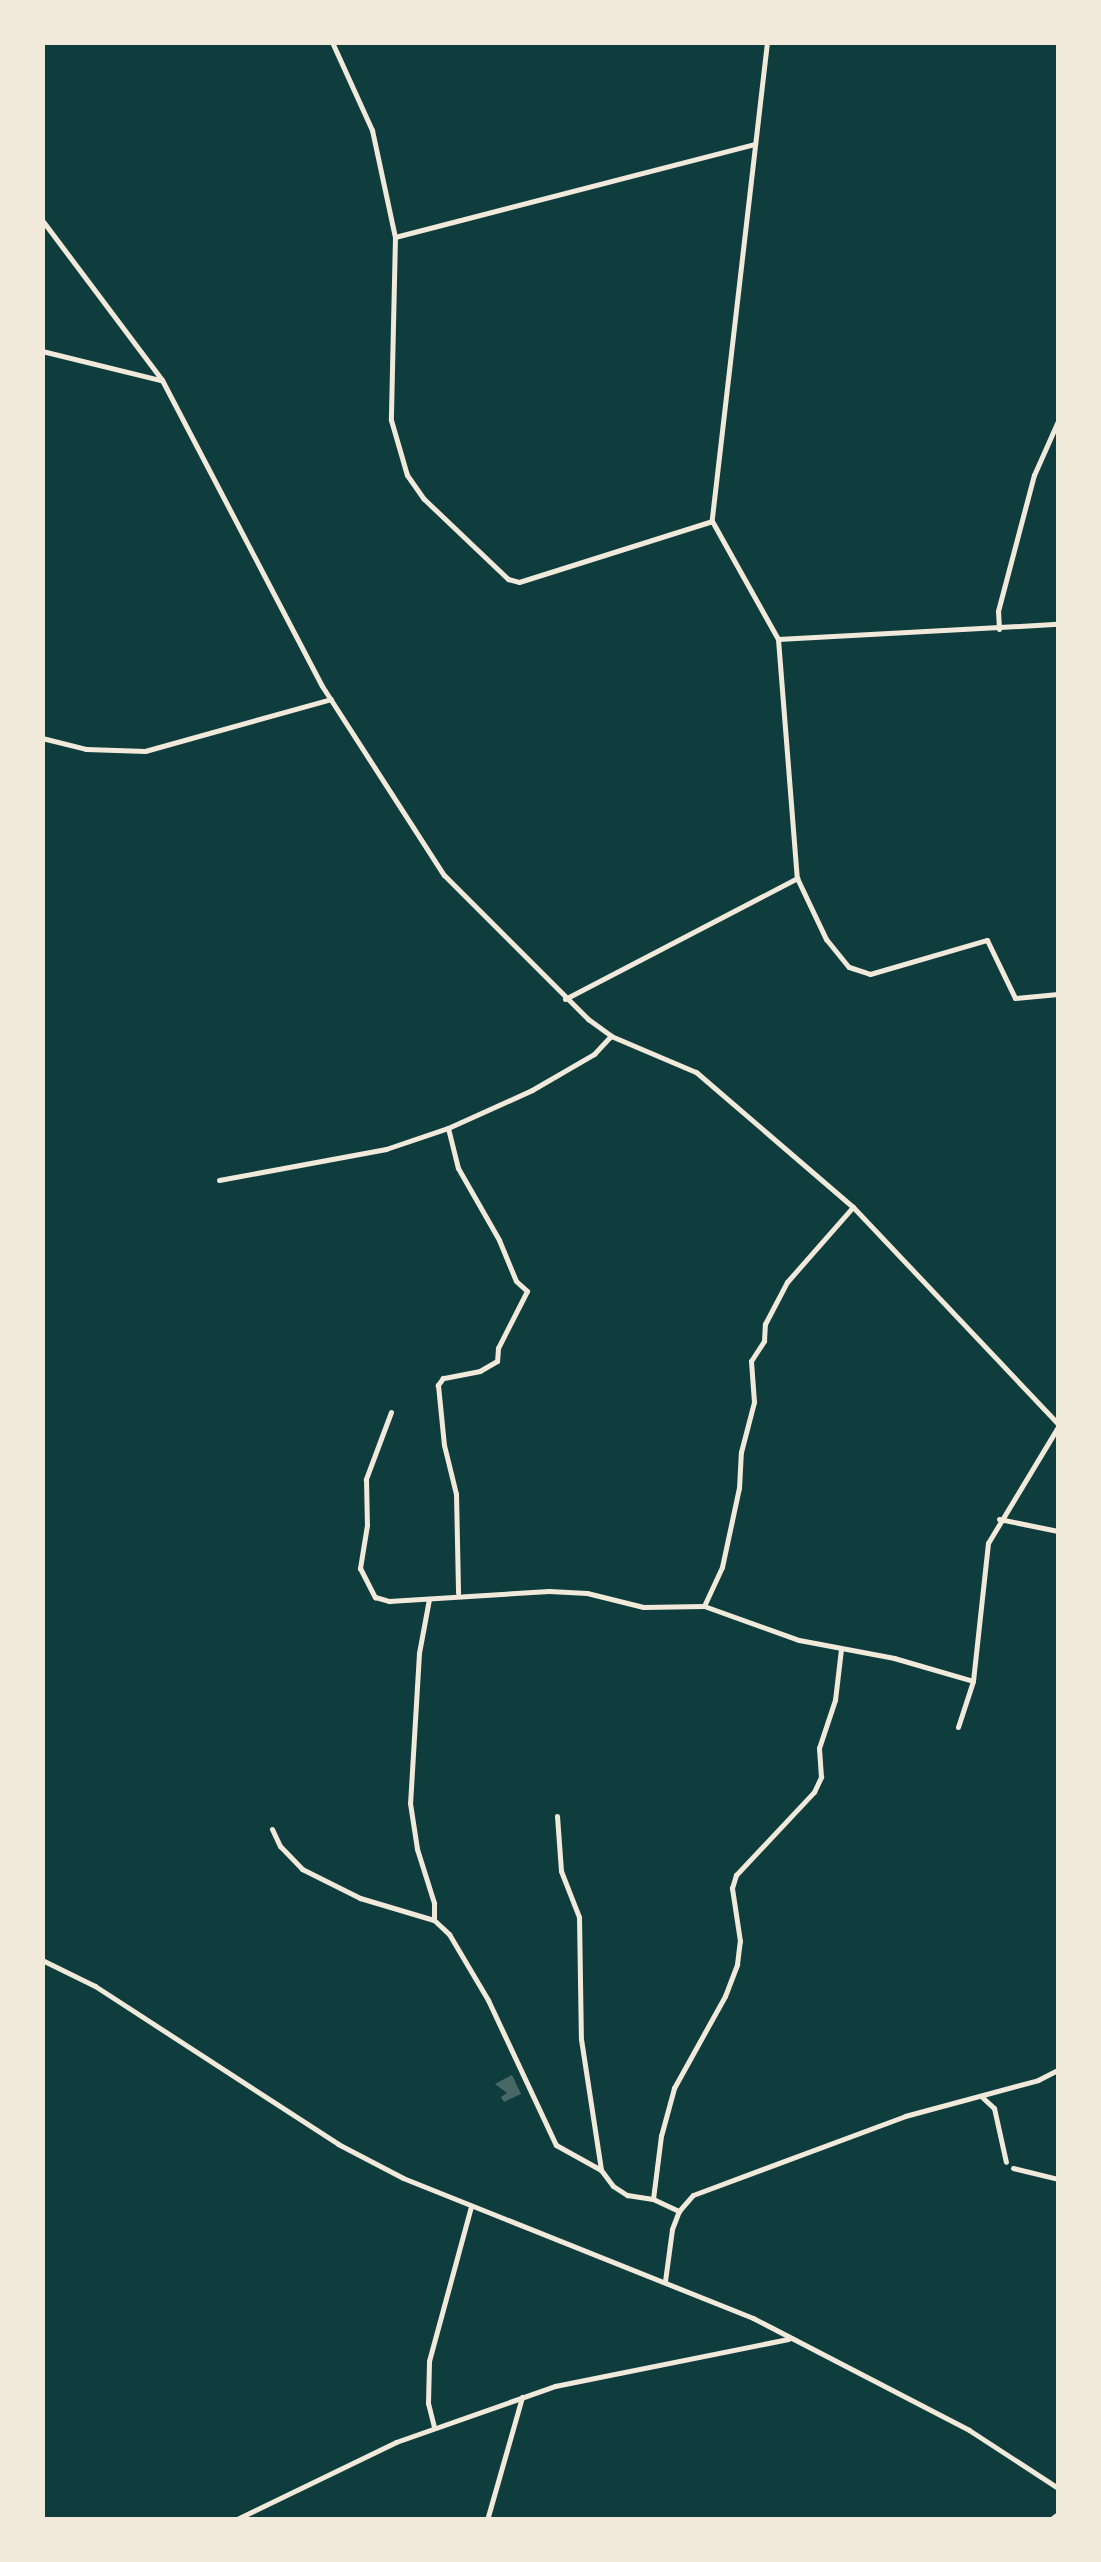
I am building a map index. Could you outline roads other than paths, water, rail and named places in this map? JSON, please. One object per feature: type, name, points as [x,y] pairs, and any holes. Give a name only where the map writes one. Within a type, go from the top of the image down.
[{"type":"street","points":[[332,42],[372,130],[395,237],[391,420],[396,448],[424,499],[508,579],[531,582],[606,552],[712,522]]},
{"type":"street","points":[[767,42],[712,522],[778,639],[797,878],[826,939],[849,967],[860,973],[986,940],[1014,998],[1058,994]]},
{"type":"street","points":[[395,237],[754,144]]},
{"type":"street","points":[[42,220],[162,380],[222,502],[330,699],[444,875],[564,1000],[610,1036],[696,1072],[852,1206],[1058,1425],[999,1520],[985,1559],[973,1681],[958,1728]]},
{"type":"street","points":[[42,350],[162,380]]},
{"type":"street","points":[[999,629],[998,611],[1034,476],[1058,421]]},
{"type":"street","points":[[778,639],[1058,624]]},
{"type":"street","points":[[42,738],[86,749],[144,751],[330,699]]},
{"type":"street","points":[[564,1000],[797,878]]},
{"type":"street","points":[[219,1180],[386,1149],[448,1128],[546,1083],[594,1054],[610,1036]]},
{"type":"street","points":[[448,1128],[458,1168],[499,1240],[516,1281],[528,1290],[498,1348],[497,1361],[480,1371],[443,1378],[438,1385],[442,1429],[456,1494],[458,1594]]},
{"type":"street","points":[[704,1606],[722,1567],[739,1488],[741,1452],[754,1402],[751,1361],[764,1341],[765,1324],[786,1282],[852,1206]]},
{"type":"street","points":[[391,1412],[366,1478],[367,1525],[360,1568],[375,1597],[429,1599],[458,1594],[549,1591],[587,1593],[642,1607],[704,1606],[799,1640],[894,1658],[973,1681]]},
{"type":"street","points":[[999,1520],[1058,1531]]},
{"type":"street","points":[[429,1599],[419,1653],[410,1803],[417,1849],[434,1903],[434,1920]]},
{"type":"street","points":[[653,2199],[661,2136],[674,2088],[725,1996],[737,1964],[740,1941],[732,1888],[736,1875],[814,1792],[821,1777],[819,1748],[826,1716],[835,1700],[841,1650]]},
{"type":"street","points":[[556,1816],[561,1871],[579,1917],[581,2039],[601,2170]]},
{"type":"street","points":[[272,1829],[280,1846],[302,1869],[360,1898],[434,1920],[466,1959],[556,2145],[601,2170],[613,2186],[627,2195],[653,2199],[678,2210]]},
{"type":"street","points":[[42,1960],[95,1986],[338,2144],[403,2178],[665,2281],[791,2339],[970,2430],[1058,2488]]},
{"type":"street","points":[[665,2281],[678,2210],[693,2195],[940,2104],[1002,2090],[1058,2070]]},
{"type":"street","points":[[994,2108],[1002,2090]]},
{"type":"street","points":[[981,2096],[994,2108],[1006,2162]]},
{"type":"street","points":[[1013,2168],[1058,2179]]},
{"type":"street","points":[[434,2426],[427,2392],[429,2361],[471,2206]]},
{"type":"street","points":[[235,2520],[363,2456],[434,2426],[522,2397],[586,2378],[791,2339]]},
{"type":"street","points":[[488,2520],[522,2397]]},
{"type":"street","points":[[1050,2520],[1058,2514]]}]
